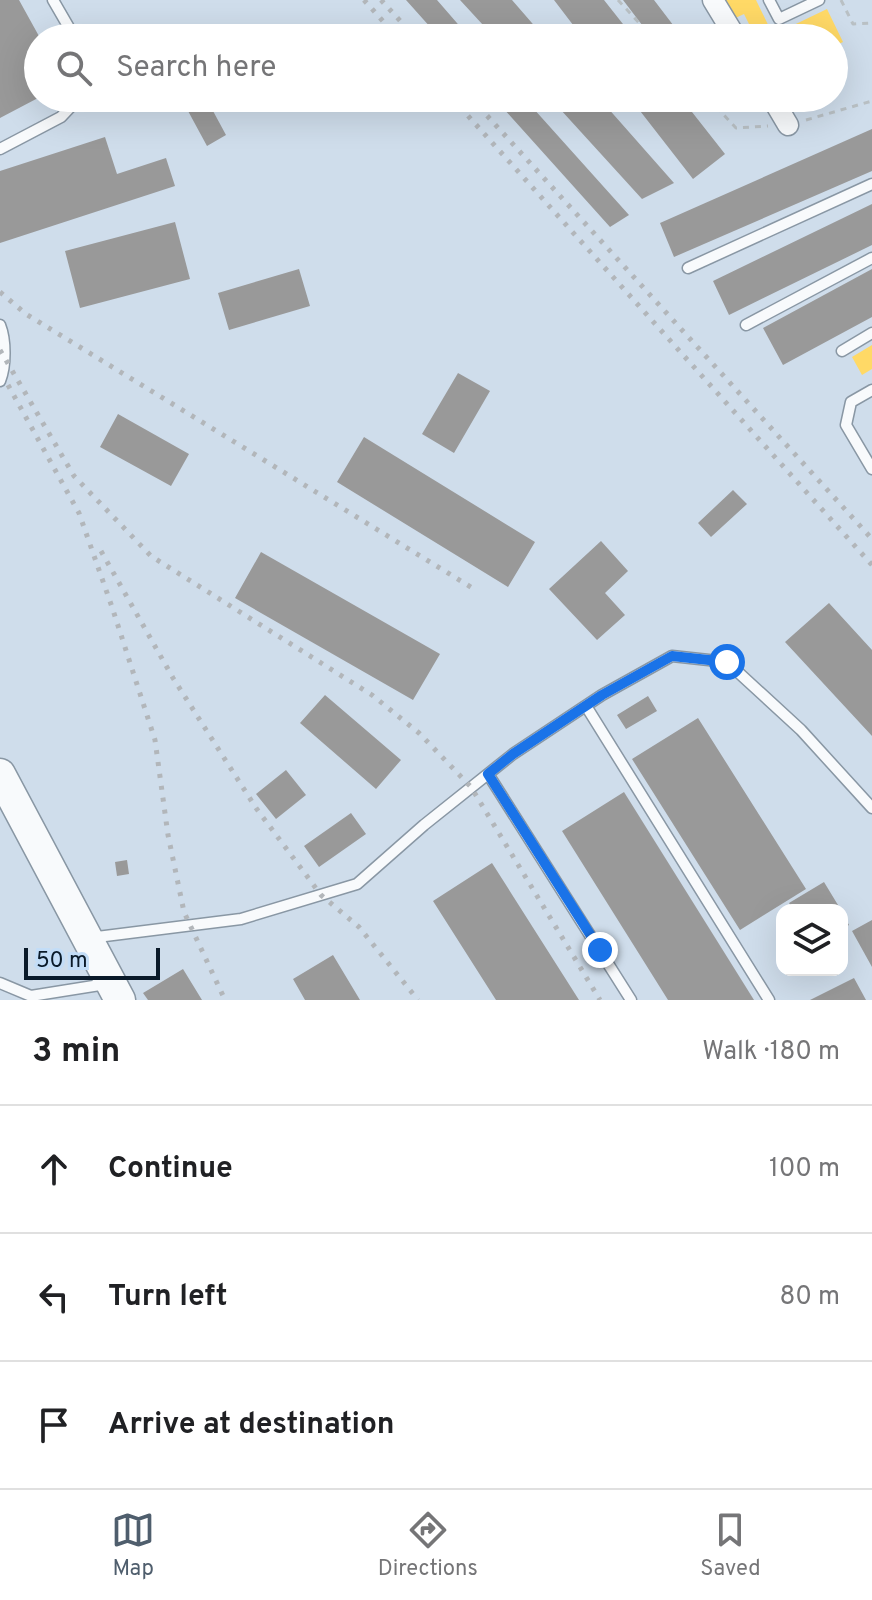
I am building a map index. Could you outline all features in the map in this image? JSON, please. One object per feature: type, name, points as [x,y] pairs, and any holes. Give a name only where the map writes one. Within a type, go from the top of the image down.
[{"type":"street","points":[[713,0],[728,24]]},
{"type":"street","points":[[780,112],[788,125]]},
{"type":"street","points":[[0,774],[116,992]]},
{"type":"lane","points":[[53,0],[67,24]]},
{"type":"lane","points":[[769,0],[779,19],[819,0]]},
{"type":"lane","points":[[0,149],[66,112]]},
{"type":"lane","points":[[688,268],[872,184]]},
{"type":"lane","points":[[746,325],[872,258]]},
{"type":"lane","points":[[0,325],[4,334],[3,375],[0,381]]},
{"type":"lane","points":[[842,351],[872,333]]},
{"type":"lane","points":[[872,390],[851,402],[846,425],[872,469]]},
{"type":"lane","points":[[87,938],[241,919],[357,884],[424,825],[513,754],[586,706],[672,656],[727,662],[801,730],[872,808]]},
{"type":"lane","points":[[586,706],[769,1000]]},
{"type":"lane","points":[[488,774],[631,1000]]},
{"type":"lane","points":[[0,983],[31,996],[116,992]]},
{"type":"path","points":[[618,0],[640,24]]},
{"type":"path","points":[[841,0],[853,24],[872,23]]},
{"type":"path","points":[[848,108],[872,101]]},
{"type":"path","points":[[721,112],[736,128],[788,125],[834,112]]},
{"type":"building: Homes","points":[[717,0],[756,0],[768,24],[749,24],[744,14],[727,22]]},
{"type":"building: Homes","points":[[827,9],[834,24],[796,24]]},
{"type":"building: Homes","points":[[872,345],[872,369],[862,375],[852,357]]},
{"type":"building: Industry","points":[[0,0],[19,0],[32,24],[24,24],[24,105],[0,118]]},
{"type":"building: Industry","points":[[406,0],[437,0],[458,24],[427,24]]},
{"type":"building: Industry","points":[[460,0],[512,0],[533,24],[482,24]]},
{"type":"building: Industry","points":[[554,0],[604,0],[623,24],[572,24]]},
{"type":"building: Industry","points":[[623,0],[654,0],[672,24],[641,24]]},
{"type":"building: Industry","points":[[189,112],[214,112],[226,135],[207,146]]},
{"type":"building: Industry","points":[[507,112],[537,112],[629,215],[610,227]]},
{"type":"building: Industry","points":[[563,112],[611,112],[674,183],[642,199]]},
{"type":"building: Industry","points":[[641,112],[692,112],[725,154],[693,179]]},
{"type":"building: Industry","points":[[872,129],[872,171],[674,257],[660,223]]},
{"type":"building: Industry","points":[[105,137],[117,174],[166,158],[175,186],[0,243],[0,171]]},
{"type":"building: Industry","points":[[872,204],[872,245],[729,315],[713,281]]},
{"type":"building: Industry","points":[[175,222],[190,279],[80,308],[65,251]]},
{"type":"building: Industry","points":[[299,269],[310,306],[229,330],[218,293]]},
{"type":"building: Industry","points":[[872,269],[872,317],[783,365],[763,328]]},
{"type":"building: Industry","points":[[458,373],[490,391],[454,453],[422,434]]},
{"type":"building: Industry","points":[[118,414],[189,454],[171,486],[100,447]]},
{"type":"building: Industry","points":[[364,437],[535,542],[508,587],[337,482]]},
{"type":"building: Industry","points":[[733,490],[747,504],[711,537],[698,523]]},
{"type":"building: Industry","points":[[601,541],[628,571],[605,593],[625,615],[597,640],[549,589]]},
{"type":"building: Industry","points":[[261,552],[440,654],[413,700],[235,598]]},
{"type":"building: Industry","points":[[829,603],[872,650],[872,736],[785,642]]},
{"type":"building: Industry","points":[[325,695],[401,760],[376,789],[300,723]]},
{"type":"building: Industry","points":[[648,696],[657,711],[626,729],[617,715]]},
{"type":"building: Industry","points":[[698,718],[806,889],[782,904],[776,904],[776,908],[740,930],[632,759]]},
{"type":"building: Industry","points":[[286,770],[306,795],[276,819],[256,794]]},
{"type":"building: Industry","points":[[624,792],[754,1000],[668,1000],[562,831]]},
{"type":"building: Industry","points":[[351,813],[366,834],[319,867],[304,846]]},
{"type":"building: Industry","points":[[127,860],[129,874],[117,876],[115,862]]},
{"type":"building: Industry","points":[[492,863],[579,1000],[496,1000],[433,901]]},
{"type":"building: Industry","points":[[824,882],[837,904],[790,904]]},
{"type":"building: Industry","points":[[872,920],[872,967],[852,931]]},
{"type":"building: Industry","points":[[333,955],[360,1000],[305,1000],[293,979]]},
{"type":"building: Industry","points":[[183,969],[202,1000],[148,1000],[143,993]]},
{"type":"building: Industry","points":[[854,978],[866,1000],[810,1000]]},
{"type":"railway","points":[[364,0],[385,24]]},
{"type":"railway","points":[[381,0],[403,24]]},
{"type":"railway","points":[[465,112],[872,565]]},
{"type":"railway","points":[[484,112],[872,539]]},
{"type":"railway","points":[[0,292],[26,314],[474,589]]},
{"type":"railway","points":[[0,350],[74,476],[151,556],[372,695],[419,733],[471,787],[600,1000]]},
{"type":"railway","points":[[8,385],[79,513],[155,740],[168,835],[184,912],[225,1000]]},
{"type":"railway","points":[[101,551],[173,678],[256,808],[321,895],[359,927],[418,1000]]},
{"type":"route","points":[[600,950],[488,774],[602,695],[672,656],[727,662]]}]
